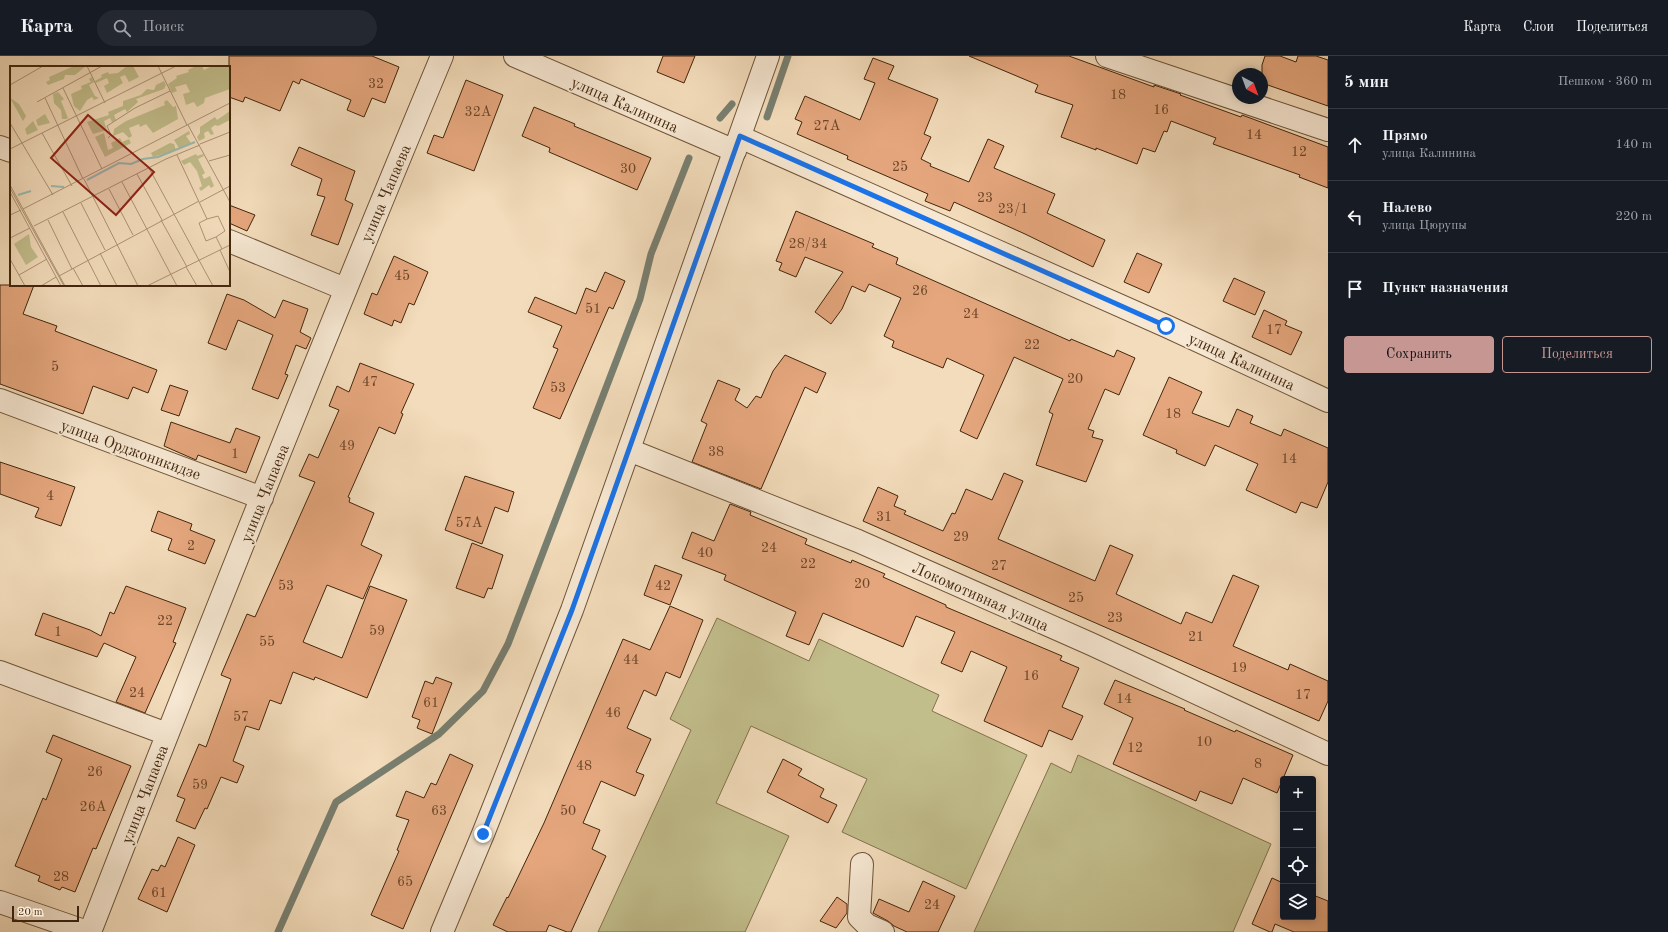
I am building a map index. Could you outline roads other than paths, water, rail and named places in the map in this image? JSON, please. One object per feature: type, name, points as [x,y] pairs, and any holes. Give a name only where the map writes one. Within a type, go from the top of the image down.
[{"type":"street","name":"улица Чапаева","points":[[89,932],[345,289],[442,56]]},
{"type":"street","name":"улица Калинина","points":[[515,56],[737,144],[1166,326],[1328,401]]},
{"type":"street","points":[[442,932],[483,834],[572,610],[768,56]]},
{"type":"street","points":[[1107,56],[1328,130]]},
{"type":"street","points":[[0,147],[10,151]]},
{"type":"street","points":[[230,240],[345,289]]},
{"type":"street","name":"улица Орджоникидзе","points":[[0,400],[262,498]]},
{"type":"street","name":"Локомотивная улица","points":[[629,450],[858,541],[1091,644],[1328,754]]},
{"type":"street","points":[[0,672],[167,734]]},
{"type":"street","points":[[862,864],[859,917],[867,925],[883,932]]},
{"type":"street","points":[[0,902],[89,932]]},
{"type":"waterway","points":[[767,117],[788,56]]},
{"type":"waterway","points":[[720,118],[732,104]]},
{"type":"waterway","points":[[278,932],[336,802],[439,734],[483,691],[508,644],[640,299],[651,254],[689,158]]}]
